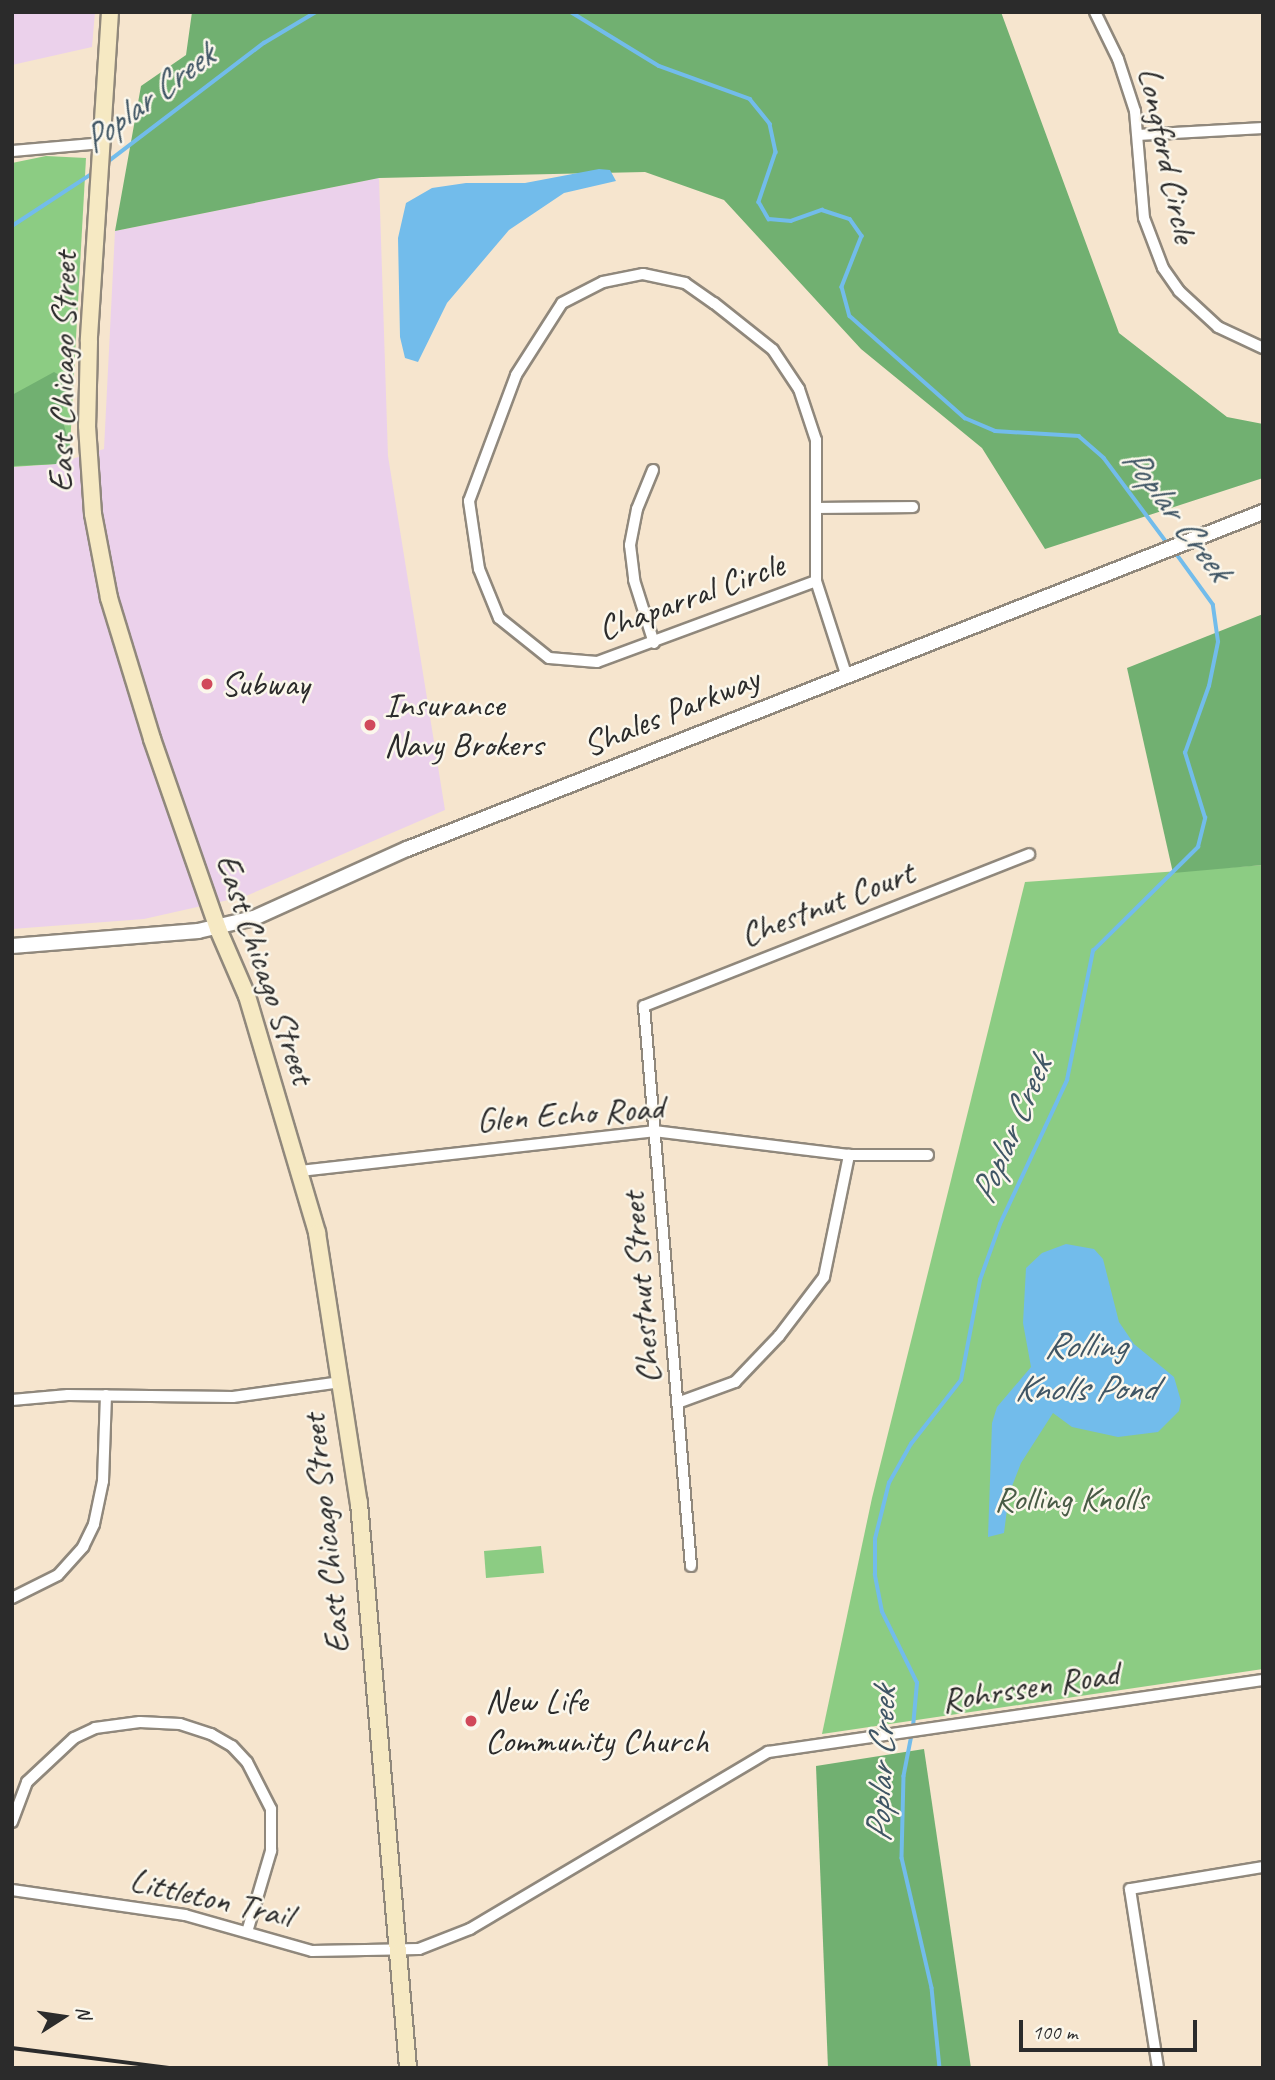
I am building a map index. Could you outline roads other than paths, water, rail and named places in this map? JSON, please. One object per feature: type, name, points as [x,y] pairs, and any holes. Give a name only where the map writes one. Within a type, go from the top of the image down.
[{"type":"main road","name":"East Chicago Street","points":[[110,12],[87,426],[93,514],[122,644],[218,929],[247,996],[317,1233],[359,1503],[408,2068]]},
{"type":"street","name":"Longford Circle","points":[[1095,12],[1126,81],[1138,135],[1144,218],[1163,268],[1179,291],[1218,327],[1263,348]]},
{"type":"street","points":[[1138,135],[1263,128]]},
{"type":"street","points":[[12,151],[103,144]]},
{"type":"street","name":"Chaparral Circle","points":[[816,581],[597,662],[549,658],[499,618],[479,569],[469,501],[483,454],[516,375],[562,303],[603,282],[643,274],[685,284],[773,350],[799,389],[816,440],[820,508],[816,581],[846,674]]},
{"type":"street","points":[[653,470],[637,509],[631,545],[635,580],[654,643]]},
{"type":"street","points":[[820,508],[913,508]]},
{"type":"street","name":"Shales Parkway","points":[[12,946],[218,929],[254,918],[407,849],[1263,512]]},
{"type":"street","name":"Chestnut Court","points":[[644,1006],[1029,854]]},
{"type":"street","name":"Chestnut Street","points":[[644,1006],[680,1402],[691,1566]]},
{"type":"street","name":"Glen Echo Road","points":[[300,1171],[654,1131],[849,1155],[928,1156]]},
{"type":"street","points":[[680,1402],[734,1382],[779,1336],[824,1276],[849,1155]]},
{"type":"street","points":[[12,1400],[106,1395],[233,1397],[341,1382]]},
{"type":"street","points":[[12,1598],[58,1575],[83,1546],[94,1524],[103,1481],[106,1395]]},
{"type":"street","name":"Rohrssen Road","points":[[397,1952],[419,1949],[470,1929],[768,1752],[1263,1679]]},
{"type":"street","points":[[12,1822],[27,1782],[38,1766],[74,1738],[95,1728],[140,1722],[180,1724],[211,1734],[232,1746],[247,1762],[271,1808],[271,1851],[247,1932]]},
{"type":"street","points":[[1158,2068],[1130,1889],[1263,1867]]},
{"type":"street","name":"Littleton Trail","points":[[12,1890],[131,1905],[247,1932],[312,1951],[397,1952]]},
{"type":"water","points":[[599,169],[610,170],[616,181],[564,193],[509,230],[447,303],[418,362],[405,358],[400,337],[398,238],[406,203],[432,188],[466,183],[525,183]]},
{"type":"water","name":"Rolling Knolls Pond","points":[[1066,1244],[1094,1249],[1103,1259],[1119,1322],[1134,1344],[1174,1377],[1181,1401],[1179,1411],[1158,1432],[1118,1437],[1072,1427],[1053,1413],[1021,1463],[1009,1494],[1004,1533],[988,1537],[992,1423],[997,1407],[1031,1367],[1023,1323],[1026,1268],[1042,1253]]},
{"type":"waterway","name":"Poplar Creek","points":[[105,164],[264,43],[316,12]]},
{"type":"waterway","name":"Poplar Creek","points":[[454,12],[520,12]]},
{"type":"waterway","name":"Poplar Creek","points":[[571,12],[659,66],[750,99],[770,124],[776,152],[759,202],[769,219],[791,221],[822,210],[850,219],[862,236],[842,287],[850,316],[965,418],[995,431],[1079,436],[1104,458],[1168,544]]},
{"type":"waterway","name":"Poplar Creek","points":[[12,226],[93,173]]},
{"type":"waterway","name":"Poplar Creek","points":[[913,1727],[917,1683],[882,1612],[875,1575],[875,1539],[889,1483],[911,1444],[961,1380],[980,1280],[1000,1224],[1067,1080],[1093,951],[1198,847],[1205,818],[1185,753],[1209,686],[1218,642],[1213,605],[1173,550]]},
{"type":"waterway","name":"Poplar Creek","points":[[912,1735],[904,1776],[902,1858],[932,1988],[940,2068]]},
{"type":"railway","points":[[12,2048],[171,2068]]},
{"type":"place","name":"Subway","points":[[207,684]]},
{"type":"place","name":"Insurance Navy Brokers","points":[[370,725]]},
{"type":"place","name":"New Life Community Church","points":[[471,1721]]},
{"type":"park label","name":"Rolling Knolls","points":[[1071,1499]]}]
